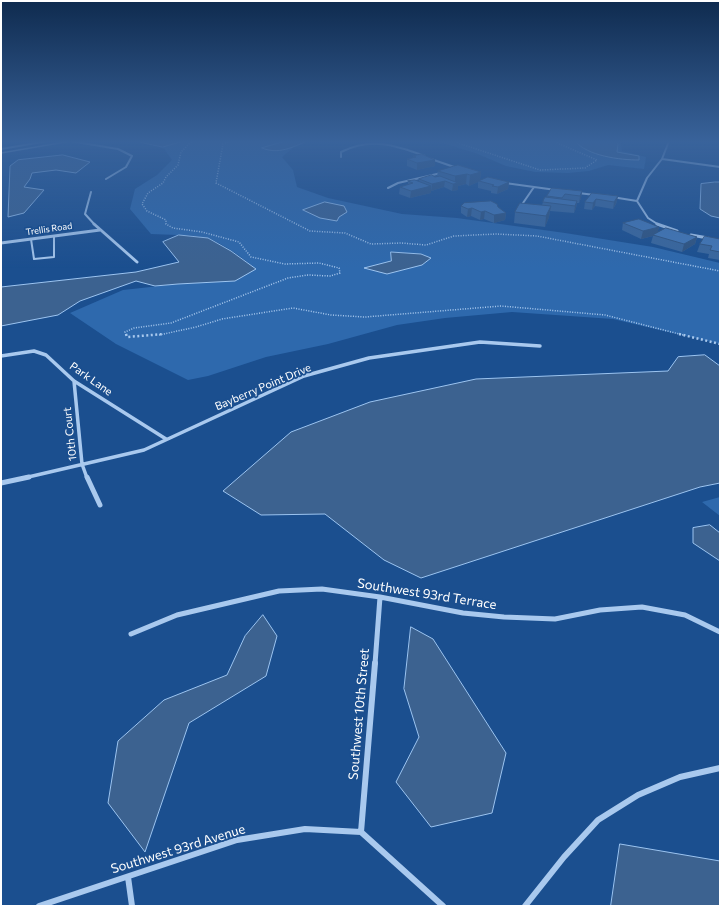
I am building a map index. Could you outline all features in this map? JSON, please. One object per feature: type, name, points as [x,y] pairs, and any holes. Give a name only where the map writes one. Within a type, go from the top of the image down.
[{"type":"street","points":[[388,188],[397,183]]},
{"type":"street","points":[[505,183],[564,191]]},
{"type":"street","points":[[645,183],[638,201],[642,212],[650,221],[678,232]]},
{"type":"street","points":[[523,210],[523,203],[534,187]]},
{"type":"street","points":[[91,192],[85,214],[100,230],[137,262]]},
{"type":"street","points":[[571,192],[600,196]]},
{"type":"street","points":[[608,197],[638,201]]},
{"type":"street","name":"Trellis Road","points":[[1,243],[100,230]]},
{"type":"street","points":[[686,234],[713,239]]},
{"type":"street","name":"Bayberry Point Drive","points":[[1,483],[144,450],[304,376],[369,358],[480,342],[540,346]]},
{"type":"street","name":"Park Lane","points":[[1,356],[34,351],[46,355],[74,381],[166,440]]},
{"type":"street","name":"10th Court","points":[[74,381],[82,464],[100,505]]},
{"type":"street","name":"Southwest 93rd Terrace","points":[[131,634],[177,614],[279,591],[322,589],[380,597],[463,613],[555,619],[600,610],[642,607],[685,615],[720,632]]},
{"type":"street","name":"Southwest 10th Street","points":[[361,832],[380,597]]},
{"type":"street","points":[[525,906],[564,857],[598,820],[638,796],[680,777],[720,768]]},
{"type":"street","name":"Southwest 93rd Avenue","points":[[39,906],[238,840],[305,829],[361,832]]},
{"type":"street","points":[[361,832],[443,906]]},
{"type":"street","points":[[128,877],[132,906]]},
{"type":"lane","points":[[31,239],[34,259],[54,257],[54,236]]},
{"type":"path","points":[[163,183],[148,193],[142,204],[147,211],[166,220],[166,224],[173,228],[202,232],[239,242],[251,257],[285,264],[330,264],[339,268],[340,273],[330,276],[308,275],[288,278],[171,323],[134,328],[125,332],[127,337],[157,335],[196,327],[222,319],[293,308],[331,315],[366,317],[501,306],[605,315],[720,344]]},
{"type":"path","points":[[217,183],[310,231],[345,233],[371,244],[401,243],[426,245],[454,236],[496,234],[537,236],[720,271]]},
{"type":"shaded area","points":[[9,183],[27,183],[24,187],[44,190],[24,213],[8,217]]},
{"type":"shaded area","points":[[144,183],[296,183],[297,187],[328,198],[402,214],[457,218],[565,233],[653,247],[720,263],[720,344],[613,319],[512,312],[445,318],[397,325],[328,344],[266,357],[208,376],[188,380],[116,344],[70,313],[123,290],[178,284],[256,269],[232,251],[219,243],[206,238],[151,234],[130,209],[135,189]]},
{"type":"shaded area","points":[[720,183],[720,218],[711,216],[700,209],[701,184]]},
{"type":"shaded area","points":[[325,202],[344,206],[347,212],[339,217],[337,221],[320,218],[303,210]]},
{"type":"shaded area","points":[[179,235],[208,238],[231,251],[256,269],[235,281],[155,286],[136,281],[80,301],[58,315],[1,326],[1,287],[136,272],[179,262],[163,242]]},
{"type":"shaded area","points":[[391,252],[421,254],[431,258],[422,265],[387,274],[364,268],[391,261]]},
{"type":"shaded area","points":[[705,355],[720,366],[720,483],[700,487],[421,578],[384,560],[325,514],[261,515],[223,491],[291,432],[370,402],[476,379],[668,371],[678,357]]},
{"type":"shaded area","points":[[720,497],[720,516],[702,502]]},
{"type":"shaded area","points":[[710,525],[720,533],[720,561],[693,543],[693,528]]},
{"type":"shaded area","points":[[263,615],[277,636],[266,676],[189,723],[145,852],[108,803],[118,741],[164,700],[227,675],[245,636]]},
{"type":"shaded area","points":[[411,627],[433,639],[506,753],[492,813],[431,827],[396,782],[419,737],[404,689]]},
{"type":"shaded area","points":[[620,844],[720,861],[720,906],[611,906]]},
{"type":"building","points":[[412,183],[424,183],[431,186],[411,191],[400,187]]},
{"type":"building","points":[[488,183],[506,183],[498,187],[492,186],[494,185]]},
{"type":"building","points":[[552,188],[582,191],[580,196],[565,194],[562,198],[547,196]]},
{"type":"building","points":[[592,193],[618,196],[614,202],[596,199],[593,203],[585,202]]},
{"type":"building","points":[[545,197],[577,201],[575,206],[543,202]]},
{"type":"building","points":[[491,201],[497,204],[498,207],[506,213],[494,215],[485,211],[481,212],[472,208],[468,209],[461,206],[464,203]]},
{"type":"building","points":[[520,203],[551,206],[546,216],[515,212]]},
{"type":"building","points":[[639,219],[659,227],[643,231],[623,223]]},
{"type":"building","points":[[666,228],[697,237],[684,244],[653,235]]},
{"type":"building","points":[[705,236],[720,239],[720,252],[710,250],[712,246],[700,244]]}]
